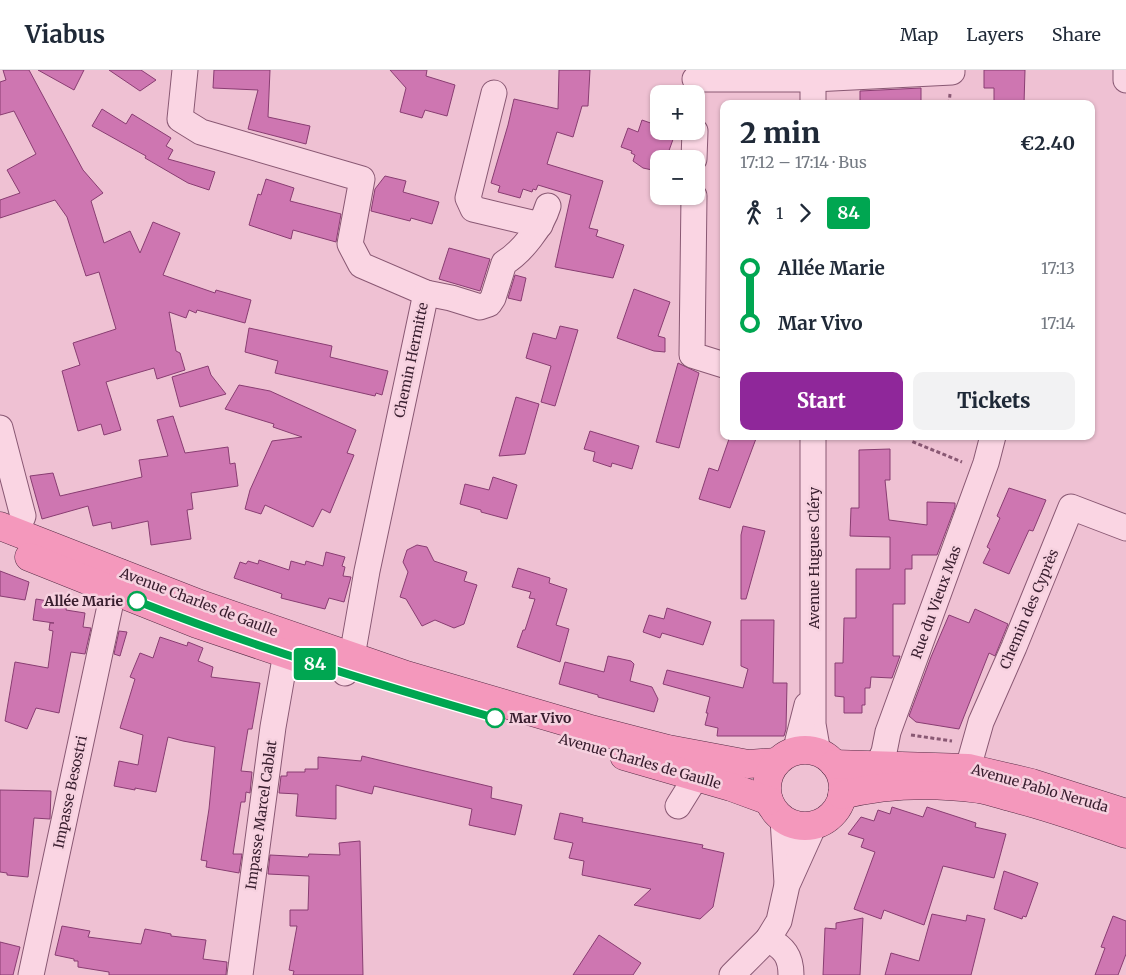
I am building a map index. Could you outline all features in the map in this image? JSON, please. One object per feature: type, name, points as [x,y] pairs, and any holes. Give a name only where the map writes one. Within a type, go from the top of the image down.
[{"type":"main road","name":"Avenue Charles de Gaulle","points":[[5,535],[114,591],[200,604],[288,645],[402,683],[584,736],[731,788],[776,810]]},
{"type":"main road","name":"Avenue Charles de Gaulle","points":[[584,736],[748,764],[807,758]]},
{"type":"main road","name":"Avenue Pablo Neruda","points":[[807,758],[877,766],[968,768],[1032,783],[1123,818]]},
{"type":"main road","points":[[807,758],[840,775],[842,795],[838,807],[830,816],[814,825],[803,826],[793,824],[776,810],[767,791],[767,782],[771,771],[807,758]]},
{"type":"main road","name":"Avenue Pablo Neruda","points":[[842,795],[869,788],[889,787],[936,786],[980,789],[1032,803],[1123,818]]},
{"type":"street","name":"Chemin Hermitte","points":[[185,70],[180,119],[201,132],[362,179],[350,244],[361,265],[426,294],[366,571],[354,644],[348,665]]},
{"type":"street","points":[[1126,70],[1126,80]]},
{"type":"street","points":[[695,81],[813,74],[952,71]]},
{"type":"street","points":[[813,74],[813,100]]},
{"type":"street","points":[[426,294],[451,298],[480,307],[489,304],[494,298],[504,263],[514,257],[544,215],[473,209],[468,198],[494,93]]},
{"type":"street","points":[[694,205],[692,355],[720,364]]},
{"type":"street","points":[[0,428],[23,516],[5,535]]},
{"type":"street","name":"Avenue Hugues Cléry","points":[[807,758],[814,724],[813,440]]},
{"type":"street","name":"Rue du Vieux Mas","points":[[877,766],[884,752],[888,732],[916,660],[983,471],[992,440]]},
{"type":"street","name":"Chemin des Cyprès","points":[[968,768],[981,722],[1071,506],[1126,528]]},
{"type":"street","name":"Impasse Besostri","points":[[31,975],[114,591]]},
{"type":"street","name":"Impasse Marcel Cablat","points":[[240,975],[273,727],[288,645]]},
{"type":"street","points":[[888,732],[899,747],[929,766]]},
{"type":"street","points":[[678,806],[696,777]]},
{"type":"street","points":[[776,810],[787,885]]},
{"type":"street","points":[[732,975],[768,939],[779,921],[787,885],[814,825]]},
{"type":"street","points":[[768,939],[782,948],[791,965],[791,975]]},
{"type":"path","points":[[911,440],[983,471]]},
{"type":"building","points":[[3,70],[29,70],[83,170],[103,193],[91,201],[104,243],[130,231],[140,253],[153,222],[180,233],[163,275],[215,293],[216,290],[251,300],[245,323],[197,310],[196,313],[189,310],[186,318],[169,312],[176,351],[180,353],[185,370],[157,379],[154,368],[106,382],[121,430],[104,435],[101,424],[78,431],[62,371],[80,365],[73,343],[116,329],[99,272],[86,276],[67,217],[55,200],[0,218],[0,200],[20,193],[7,170],[36,154],[14,111],[0,115],[0,82],[6,80]]},
{"type":"building","points":[[38,70],[84,70],[74,90]]},
{"type":"building","points":[[109,70],[141,70],[156,80],[140,91]]},
{"type":"building","points":[[214,70],[270,70],[268,117],[310,126],[306,144],[248,129],[258,90],[213,88]]},
{"type":"building","points":[[390,70],[427,70],[426,76],[455,85],[447,116],[425,110],[422,118],[400,112],[406,88]]},
{"type":"building","points":[[559,70],[590,70],[588,106],[582,106],[573,137],[557,132],[547,164],[603,181],[589,228],[598,230],[596,236],[624,245],[613,278],[555,267],[571,195],[538,185],[536,190],[533,189],[532,192],[523,189],[520,198],[498,192],[500,186],[491,183],[514,99],[558,109]]},
{"type":"building","points":[[984,70],[1025,70],[1024,100],[994,100],[994,88],[984,88]]},
{"type":"building","points":[[921,88],[921,100],[860,100],[860,91]]},
{"type":"building","points":[[102,109],[126,124],[132,114],[171,138],[166,146],[173,150],[168,159],[215,172],[209,190],[188,183],[145,158],[146,156],[92,126]]},
{"type":"building","points":[[642,120],[650,123],[650,140],[673,140],[669,150],[650,150],[650,170],[643,168],[633,161],[635,155],[631,153],[632,151],[621,147],[628,128],[638,132]]},
{"type":"building","points":[[385,176],[406,181],[403,192],[439,202],[432,224],[411,218],[410,221],[371,211],[375,189]]},
{"type":"building","points":[[266,179],[294,188],[290,201],[341,214],[336,242],[293,230],[291,239],[249,225],[258,194],[261,195]]},
{"type":"building","points":[[449,248],[490,259],[480,291],[439,279]]},
{"type":"building","points":[[515,275],[526,278],[521,301],[508,298]]},
{"type":"building","points":[[634,289],[670,302],[658,336],[665,338],[665,352],[654,351],[617,338]]},
{"type":"building","points":[[560,326],[578,330],[555,406],[541,402],[551,366],[526,358],[533,333],[556,339]]},
{"type":"building","points":[[249,328],[332,346],[330,357],[388,371],[382,395],[376,393],[375,396],[275,373],[278,361],[245,352]]},
{"type":"building","points":[[678,363],[699,373],[679,448],[656,442]]},
{"type":"building","points":[[208,366],[211,375],[226,394],[180,407],[172,377]]},
{"type":"building","points":[[239,385],[270,391],[356,430],[347,453],[354,455],[330,513],[322,509],[313,527],[265,505],[261,514],[245,509],[250,490],[272,441],[302,437],[273,427],[274,424],[225,409]]},
{"type":"building","points":[[516,397],[539,404],[525,454],[499,456]]},
{"type":"building","points":[[173,416],[185,453],[228,447],[230,464],[235,463],[238,486],[191,493],[193,509],[187,510],[191,539],[151,545],[148,521],[112,529],[111,522],[93,526],[88,506],[42,519],[30,476],[53,473],[60,496],[142,477],[139,460],[168,456],[157,420]]},
{"type":"building","points":[[590,431],[639,446],[632,469],[612,463],[611,467],[593,461],[595,452],[584,449]]},
{"type":"building","points":[[729,440],[756,440],[730,508],[699,499],[709,468],[718,471]]},
{"type":"building","points":[[890,449],[890,480],[885,480],[889,520],[927,525],[927,502],[955,503],[955,507],[937,555],[912,555],[912,569],[905,569],[905,604],[893,604],[893,656],[900,656],[892,678],[871,677],[870,688],[865,688],[865,705],[862,705],[862,713],[844,713],[844,697],[835,696],[835,663],[843,663],[844,618],[856,618],[856,569],[890,569],[890,537],[850,536],[851,508],[859,508],[859,450]]},
{"type":"building","points":[[493,477],[517,485],[507,519],[460,504],[465,484],[489,490]]},
{"type":"building","points":[[1009,488],[1046,500],[1033,531],[1029,530],[1009,574],[983,563],[990,549],[987,547],[1000,518],[997,516]]},
{"type":"building","points":[[743,526],[765,531],[746,599],[741,599],[741,535]]},
{"type":"building","points":[[417,545],[427,547],[434,561],[467,572],[464,581],[477,585],[464,624],[454,628],[435,620],[422,626],[406,599],[400,597],[408,572],[403,562],[407,550]]},
{"type":"building","points":[[326,552],[345,557],[342,566],[345,567],[343,576],[351,577],[344,602],[329,598],[325,609],[281,598],[282,594],[234,578],[240,562],[246,564],[248,561],[258,564],[259,560],[289,570],[291,561],[305,565],[306,561],[323,566]]},
{"type":"building","points":[[518,568],[550,578],[549,583],[567,589],[556,625],[569,629],[560,662],[517,647],[523,630],[525,630],[535,599],[529,598],[531,592],[512,587]]},
{"type":"building","points":[[0,571],[29,582],[25,600],[0,596]]},
{"type":"building","points":[[36,599],[67,604],[66,610],[85,613],[83,627],[91,628],[85,654],[71,652],[59,713],[36,708],[27,729],[5,721],[15,662],[48,668],[53,631],[49,630],[50,623],[54,623],[33,620]]},
{"type":"building","points":[[667,608],[711,622],[703,645],[662,633],[660,638],[643,632],[649,615],[664,619]]},
{"type":"building","points":[[975,609],[1008,624],[995,656],[989,653],[959,729],[916,722],[909,716],[949,615],[969,623]]},
{"type":"building","points":[[741,620],[774,620],[773,683],[787,683],[786,729],[784,736],[717,736],[718,728],[705,725],[710,697],[663,684],[667,670],[743,688],[748,669],[741,666]]},
{"type":"building","points":[[119,631],[127,632],[120,656],[114,654]]},
{"type":"building","points":[[160,637],[187,646],[188,642],[203,648],[198,661],[213,667],[211,677],[260,683],[252,729],[248,729],[241,771],[252,772],[250,793],[246,792],[245,802],[241,802],[233,854],[242,854],[239,873],[206,867],[207,861],[201,860],[209,809],[215,747],[168,737],[156,792],[114,786],[119,761],[138,765],[143,735],[120,728],[135,679],[130,677],[140,653],[153,658]]},
{"type":"building","points":[[608,656],[631,661],[634,664],[630,681],[652,687],[658,699],[654,712],[559,684],[565,662],[604,672]]},
{"type":"building","points":[[362,756],[492,787],[491,798],[522,805],[515,835],[469,825],[472,809],[374,786],[372,794],[336,785],[336,819],[296,816],[298,794],[279,793],[281,776],[287,776],[287,772],[305,772],[305,769],[318,769],[318,757],[361,761]]},
{"type":"building","points":[[0,790],[51,791],[50,819],[34,818],[28,877],[7,875],[7,873],[0,872]]},
{"type":"building","points":[[892,807],[923,817],[927,807],[976,823],[975,827],[1006,834],[994,878],[943,866],[924,925],[884,910],[881,919],[854,909],[875,852],[861,847],[864,839],[848,834],[861,817],[874,821],[878,810],[890,814]]},
{"type":"building","points":[[560,813],[583,818],[582,822],[703,845],[702,848],[724,853],[713,907],[700,919],[634,905],[651,889],[582,875],[584,861],[569,858],[573,843],[554,839]]},
{"type":"building","points":[[360,841],[363,975],[293,975],[294,971],[289,970],[297,926],[290,926],[290,910],[308,910],[309,876],[268,874],[270,855],[308,857],[309,854],[340,855],[339,843]]},
{"type":"building","points":[[1004,871],[1038,883],[1026,917],[1023,916],[1022,919],[994,909]]},
{"type":"building","points":[[932,914],[966,921],[967,915],[985,919],[971,975],[885,975],[891,953],[919,961]]},
{"type":"building","points":[[1113,916],[1126,921],[1126,954],[1118,975],[1095,975],[1105,948],[1101,947]]},
{"type":"building","points":[[863,918],[860,975],[823,975],[825,928],[836,929],[836,923]]},
{"type":"building","points":[[62,926],[90,931],[88,937],[141,944],[145,929],[171,934],[171,936],[206,940],[203,959],[227,962],[226,975],[109,975],[109,972],[78,967],[78,961],[55,955]]},
{"type":"building","points":[[599,935],[641,963],[633,975],[573,975]]},
{"type":"building","points":[[0,942],[20,947],[13,975],[0,975]]},
{"type":"bus line","name":"84","points":[[137,601],[286,655],[399,691],[495,718]]},
{"type":"place","name":"Allée Marie","points":[[137,601]]},
{"type":"place","name":"Mar Vivo","points":[[495,718]]}]
